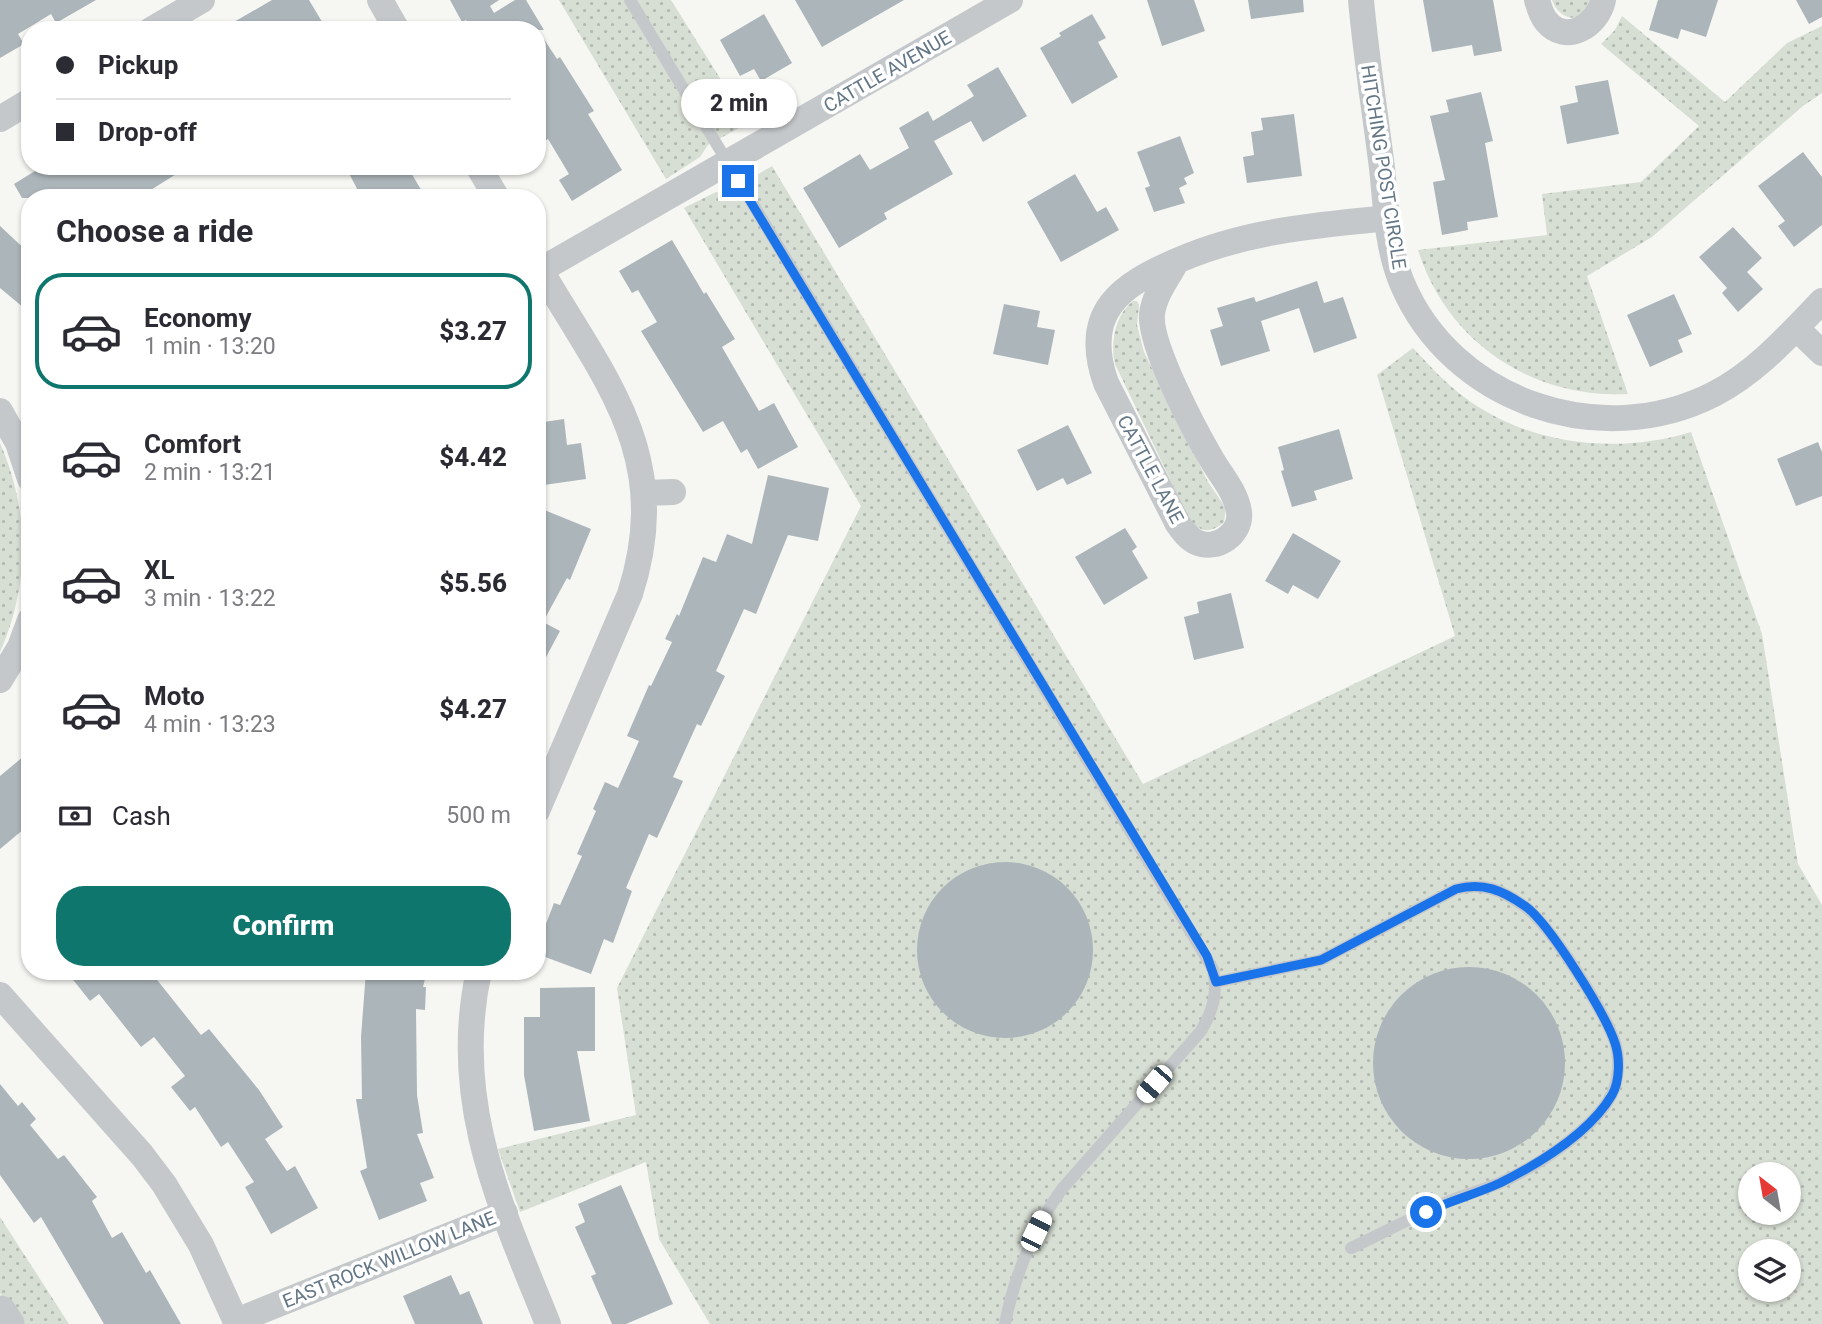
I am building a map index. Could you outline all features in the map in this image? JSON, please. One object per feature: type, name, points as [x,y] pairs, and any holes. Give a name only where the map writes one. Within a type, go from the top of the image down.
[{"type":"street","points":[[166,21],[202,0]]},
{"type":"street","points":[[380,0],[392,21]]},
{"type":"street","name":"CATTLE AVENUE","points":[[546,265],[733,172],[1010,0]]},
{"type":"street","name":"HITCHING POST CIRCLE","points":[[1361,0],[1392,249],[1402,283],[1421,318],[1437,338],[1466,367],[1491,386],[1512,398],[1546,410],[1605,419],[1674,410],[1734,383],[1753,369],[1822,301]]},
{"type":"street","points":[[1537,0],[1546,21],[1565,32],[1585,28],[1595,20],[1603,0]]},
{"type":"street","points":[[0,119],[21,106]]},
{"type":"street","name":"CATTLE LANE","points":[[1177,261],[1155,300],[1152,312],[1154,339],[1209,455],[1237,501],[1240,515],[1238,525],[1230,536],[1220,543],[1209,545],[1197,543],[1188,537],[1178,524],[1106,383],[1098,356],[1099,331],[1105,315],[1114,300],[1136,280],[1156,268],[1212,246],[1254,235],[1388,218]]},
{"type":"street","points":[[546,282],[618,400],[635,445],[645,493],[641,547],[630,594],[546,790]]},
{"type":"street","points":[[1796,328],[1822,353]]},
{"type":"street","points":[[0,411],[21,436]]},
{"type":"street","points":[[645,493],[673,492]]},
{"type":"street","points":[[0,680],[21,655]]},
{"type":"street","points":[[477,980],[472,1009],[471,1038],[473,1092],[480,1140],[494,1188],[548,1324]]},
{"type":"street","points":[[0,995],[142,1155],[164,1184],[201,1245],[236,1323]]},
{"type":"street","name":"EAST ROCK WILLOW LANE","points":[[236,1323],[505,1213]]},
{"type":"street","points":[[0,1312],[8,1324]]},
{"type":"lane","points":[[630,0],[1207,956],[1216,982],[1215,1001],[1201,1031],[1048,1207],[1012,1295],[1005,1324]]},
{"type":"lane","points":[[1216,982],[1321,960],[1456,889],[1471,885],[1488,886],[1525,906],[1548,929],[1590,995],[1615,1043],[1619,1067],[1613,1093],[1595,1117],[1567,1142],[1499,1183],[1451,1200],[1352,1248]]},
{"type":"shaded area","points":[[559,0],[671,0],[748,123],[708,145],[700,157],[666,179]]},
{"type":"shaded area","points":[[1552,0],[1589,0],[1582,14],[1572,18],[1560,13]]},
{"type":"shaded area","points":[[1622,16],[1725,102],[1787,43],[1822,26],[1822,93],[1803,106],[1652,237],[1587,276],[1628,394],[1593,393],[1559,387],[1527,375],[1498,358],[1472,337],[1450,312],[1431,283],[1418,250],[1547,235],[1542,194],[1641,182],[1699,126],[1601,44],[1615,30]]},
{"type":"shaded area","points":[[772,166],[1143,784],[1455,636],[1377,375],[1413,348],[1464,397],[1516,426],[1544,435],[1603,444],[1633,443],[1691,432],[1762,634],[1798,864],[1822,905],[1822,1324],[710,1324],[659,1239],[646,1162],[520,1212],[498,1149],[636,1115],[617,988],[861,506],[684,208],[716,192],[724,194]]},
{"type":"shaded area","points":[[1133,301],[1137,301],[1139,305],[1137,325],[1144,352],[1208,482],[1226,508],[1224,522],[1215,528],[1202,529],[1190,521],[1115,364],[1115,330],[1122,314]]},
{"type":"shaded area","points":[[0,443],[17,495],[21,522],[21,574],[10,626],[0,652]]},
{"type":"shaded area","points":[[0,1217],[69,1324],[20,1324],[0,1293]]},
{"type":"building","points":[[0,0],[96,0],[59,21],[55,21],[51,14],[39,21],[21,21],[21,32],[18,34],[21,46],[0,58]]},
{"type":"building","points":[[272,0],[309,0],[322,21],[236,21]]},
{"type":"building","points":[[450,0],[499,0],[490,6],[494,13],[515,0],[526,0],[539,21],[466,20],[461,21]]},
{"type":"building","points":[[795,0],[904,0],[822,47]]},
{"type":"building","points":[[1147,0],[1194,0],[1205,31],[1162,46]]},
{"type":"building","points":[[1248,0],[1303,0],[1304,12],[1251,19]]},
{"type":"building","points":[[1423,0],[1493,0],[1502,51],[1474,56],[1472,45],[1432,52]]},
{"type":"building","points":[[1658,0],[1718,0],[1706,37],[1681,29],[1678,39],[1649,30]]},
{"type":"building","points":[[1796,0],[1822,0],[1822,17],[1809,24]]},
{"type":"building","points":[[764,14],[792,63],[761,81],[754,69],[740,76],[720,40]]},
{"type":"building","points":[[1092,14],[1106,38],[1098,42],[1118,77],[1072,104],[1040,48],[1061,36],[1059,33]]},
{"type":"building","points":[[546,42],[557,59],[560,57],[594,111],[588,114],[622,170],[572,201],[559,180],[569,174],[548,139],[546,140]]},
{"type":"building","points":[[998,67],[1027,116],[983,142],[971,121],[934,141],[953,174],[884,213],[887,219],[839,248],[803,188],[860,154],[870,170],[909,148],[899,128],[928,111],[933,121],[974,96],[967,85]]},
{"type":"building","points":[[1608,80],[1619,134],[1567,144],[1560,106],[1578,102],[1575,86]]},
{"type":"building","points":[[1481,92],[1493,141],[1485,143],[1498,217],[1467,222],[1468,230],[1442,235],[1433,182],[1445,180],[1430,116],[1449,112],[1446,100]]},
{"type":"building","points":[[1294,114],[1302,176],[1247,183],[1243,157],[1254,155],[1251,132],[1263,130],[1261,118]]},
{"type":"building","points":[[1180,136],[1194,173],[1184,178],[1187,184],[1179,188],[1185,203],[1154,212],[1145,188],[1150,186],[1137,152]]},
{"type":"building","points":[[1803,152],[1822,177],[1822,225],[1794,247],[1778,226],[1785,221],[1758,186]]},
{"type":"building","points":[[1075,174],[1097,212],[1106,207],[1119,230],[1061,262],[1027,202]]},
{"type":"building","points":[[28,175],[175,175],[152,189],[21,189],[21,196],[14,184]]},
{"type":"building","points":[[350,175],[412,175],[421,189],[357,189]]},
{"type":"building","points":[[0,226],[21,246],[21,306],[0,288]]},
{"type":"building","points":[[1733,227],[1762,258],[1747,272],[1763,289],[1738,312],[1722,293],[1727,288],[1699,257]]},
{"type":"building","points":[[672,240],[735,339],[722,347],[759,411],[774,403],[798,447],[758,469],[747,449],[741,453],[723,421],[703,432],[641,331],[657,322],[638,290],[632,293],[619,271]]},
{"type":"building","points":[[1317,281],[1324,303],[1343,297],[1357,338],[1314,353],[1299,308],[1261,321],[1270,351],[1221,366],[1210,330],[1223,326],[1217,308],[1254,297],[1256,302]]},
{"type":"building","points":[[1674,294],[1692,334],[1678,340],[1683,352],[1650,367],[1627,315]]},
{"type":"building","points":[[1004,304],[1040,311],[1037,327],[1055,330],[1048,365],[993,354]]},
{"type":"building","points":[[564,419],[567,445],[581,443],[586,479],[546,485],[546,422]]},
{"type":"building","points":[[1068,425],[1092,473],[1067,485],[1063,478],[1037,491],[1017,450]]},
{"type":"building","points":[[1339,429],[1353,479],[1314,491],[1317,500],[1292,507],[1281,471],[1284,470],[1278,447]]},
{"type":"building","points":[[1818,442],[1822,452],[1822,496],[1796,506],[1777,459]]},
{"type":"building","points":[[768,475],[829,488],[818,541],[788,535],[756,614],[744,609],[716,671],[725,676],[701,726],[697,724],[673,777],[683,781],[657,838],[649,834],[626,888],[632,891],[613,943],[604,939],[591,974],[546,957],[546,924],[554,903],[560,905],[582,856],[577,854],[596,811],[593,809],[605,782],[618,788],[639,741],[627,736],[649,685],[651,686],[672,642],[665,639],[677,614],[679,616],[703,557],[716,562],[727,534],[752,544]]},
{"type":"building","points":[[546,511],[591,529],[570,580],[567,578],[546,616]]},
{"type":"building","points":[[1125,528],[1137,547],[1132,551],[1148,578],[1104,605],[1075,557]]},
{"type":"building","points":[[1293,533],[1341,561],[1318,599],[1293,585],[1288,594],[1265,581]]},
{"type":"building","points":[[1231,593],[1244,648],[1194,660],[1184,617],[1199,613],[1197,602]]},
{"type":"building","points":[[546,624],[560,631],[546,657]]},
{"type":"building","points":[[21,758],[21,832],[0,849],[0,776]]},
{"type":"building","points":[[1005,862],[1039,868],[1068,887],[1087,916],[1093,950],[1087,984],[1068,1013],[1039,1032],[1005,1038],[971,1032],[942,1013],[923,984],[917,950],[923,916],[942,887],[971,868]]},
{"type":"building","points":[[1469,967],[1506,975],[1537,995],[1557,1026],[1565,1063],[1557,1100],[1537,1131],[1506,1151],[1469,1159],[1432,1151],[1401,1131],[1381,1100],[1373,1063],[1381,1026],[1401,995],[1432,975]]},
{"type":"building","points":[[73,980],[157,980],[201,1035],[209,1029],[259,1090],[283,1127],[265,1139],[287,1171],[295,1166],[318,1208],[271,1234],[245,1187],[254,1182],[228,1142],[221,1147],[195,1107],[190,1111],[171,1087],[185,1076],[154,1037],[141,1047],[99,994],[90,1001]]},
{"type":"building","points":[[365,980],[425,980],[425,1010],[416,1009],[417,1095],[423,1133],[417,1134],[434,1178],[420,1183],[427,1201],[379,1220],[360,1171],[367,1168],[356,1099],[362,1099],[361,1037]]},
{"type":"building","points":[[595,987],[595,1051],[577,1051],[590,1121],[534,1131],[524,1075],[524,1017],[540,1017],[540,988]]},
{"type":"building","points":[[0,1084],[18,1106],[22,1102],[36,1119],[30,1125],[58,1159],[64,1155],[97,1197],[92,1201],[112,1238],[122,1232],[146,1273],[150,1270],[181,1324],[104,1324],[41,1217],[34,1223],[0,1175]]},
{"type":"building","points":[[621,1185],[673,1304],[626,1324],[612,1324],[591,1276],[596,1274],[575,1227],[585,1222],[578,1204]]},
{"type":"building","points":[[451,1275],[460,1295],[469,1291],[483,1324],[415,1324],[403,1296]]},
{"type":"route","points":[[738,181],[1207,956],[1216,982],[1321,960],[1456,889],[1471,885],[1488,886],[1525,906],[1548,929],[1590,995],[1615,1043],[1619,1067],[1613,1093],[1595,1117],[1567,1142],[1537,1162],[1499,1183],[1426,1212]]}]
